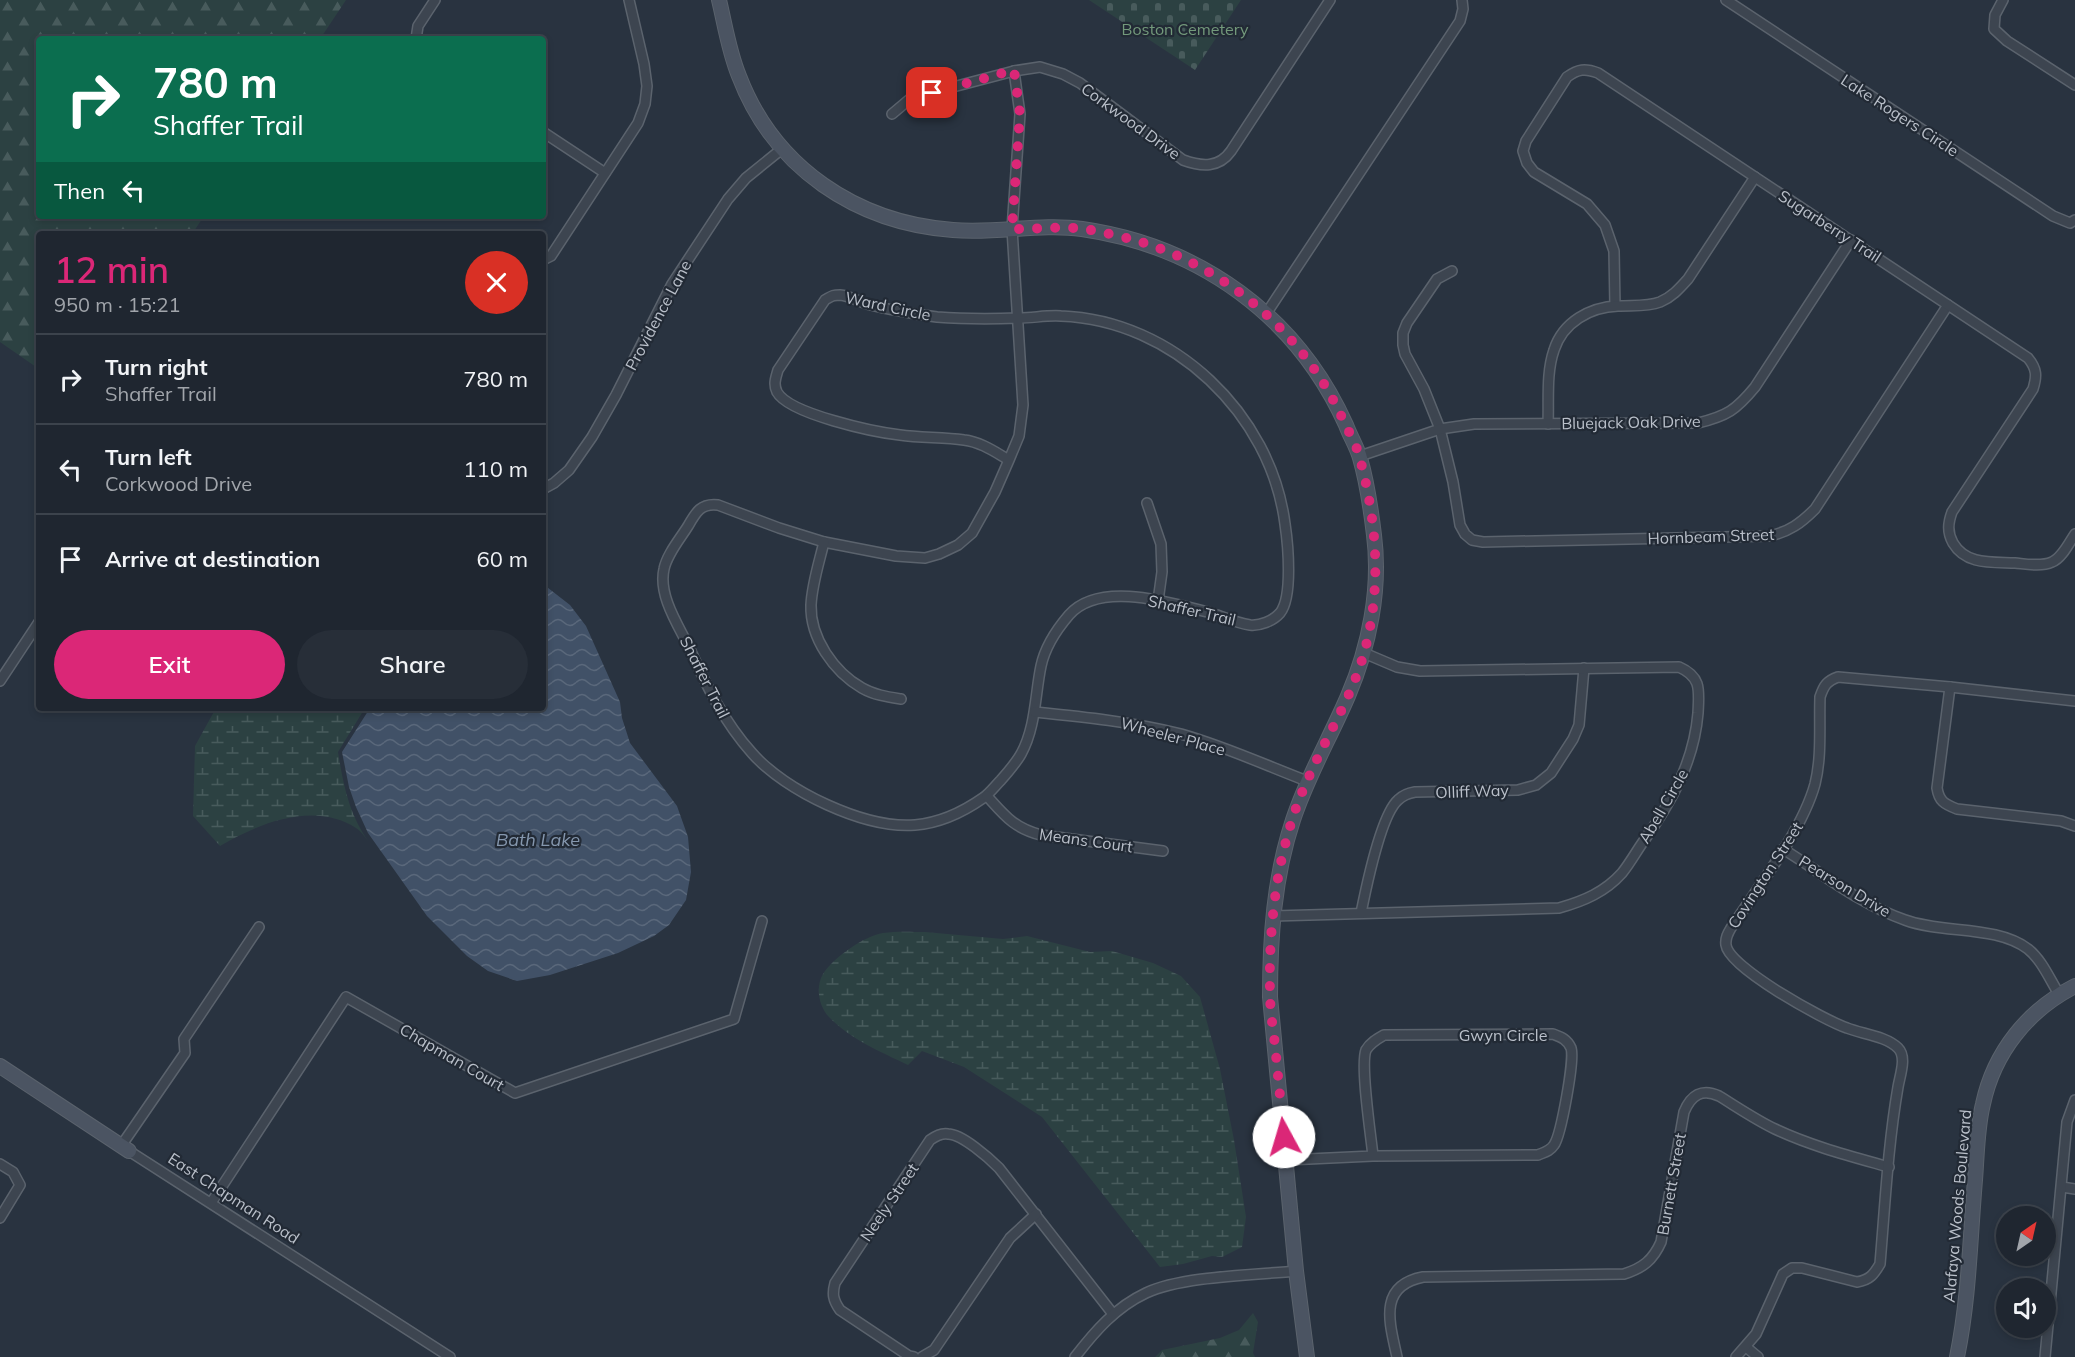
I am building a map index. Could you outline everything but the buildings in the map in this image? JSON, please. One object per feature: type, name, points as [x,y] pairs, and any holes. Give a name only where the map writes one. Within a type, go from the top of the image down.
[{"type":"street","points":[[416,36],[418,26],[435,0]]},
{"type":"street","points":[[546,258],[551,256],[638,123],[645,104],[647,86],[644,64],[629,0]]},
{"type":"street","points":[[719,0],[738,75],[763,123],[803,170],[826,188],[871,212],[904,223],[954,231],[1077,228],[1141,242],[1204,268],[1228,283],[1266,314],[1317,372],[1335,401],[1360,456],[1375,538],[1374,600],[1364,653],[1348,695],[1307,781],[1292,823],[1281,866],[1273,916],[1270,957],[1270,997],[1296,1271],[1307,1357]]},
{"type":"street","name":"Corkwood Drive","points":[[892,114],[911,98],[1014,70],[1040,67],[1063,74],[1080,84],[1184,160],[1199,166],[1212,164],[1224,160],[1231,151],[1330,0]]},
{"type":"street","points":[[1266,314],[1460,21],[1463,9],[1462,0]]},
{"type":"street","name":"Lake Rogers Circle","points":[[1726,0],[2053,216],[2070,223],[2075,220]]},
{"type":"street","points":[[2002,0],[1995,15],[1994,29],[2007,41],[2075,85]]},
{"type":"street","name":"Sugarberry Trail","points":[[1615,306],[1614,250],[1605,225],[1587,204],[1534,172],[1527,163],[1523,151],[1526,141],[1567,77],[1576,70],[1588,69],[1598,73],[2028,358],[2037,376],[2032,388],[1952,512],[1947,523],[1949,537],[1956,549],[1971,559],[2038,565],[2052,562],[2075,534]]},
{"type":"street","name":"Shaffer Trail","points":[[1014,70],[1020,114],[1012,229],[1023,405],[1019,436],[1010,460],[972,533],[958,545],[939,554],[925,558],[896,556],[824,542],[718,505],[708,504],[699,508],[670,555],[663,571],[668,603],[711,695],[730,726],[754,757],[784,781],[820,802],[845,812],[877,821],[912,825],[946,818],[987,796],[1022,752],[1035,712],[1042,661],[1056,631],[1072,610],[1089,601],[1110,595],[1158,601],[1252,626],[1267,622],[1280,614],[1286,601],[1289,553],[1282,502],[1267,459],[1248,424],[1223,393],[1194,366],[1159,343],[1095,320],[1059,315],[1018,318]]},
{"type":"street","points":[[546,134],[605,173]]},
{"type":"street","name":"Providence Lane","points":[[546,487],[569,470],[592,437],[616,395],[672,284],[728,199],[746,178],[783,148]]},
{"type":"street","points":[[1548,424],[1550,368],[1554,349],[1571,324],[1596,309],[1644,305],[1659,302],[1675,294],[1688,279],[1755,177]]},
{"type":"street","name":"Bluejack Oak Drive","points":[[1360,456],[1440,429],[1474,424],[1698,423],[1719,418],[1739,406],[1755,387],[1851,240]]},
{"type":"street","points":[[1440,429],[1424,389],[1405,354],[1403,333],[1407,322],[1437,279],[1452,271]]},
{"type":"street","name":"Ward Circle","points":[[1010,460],[982,445],[966,440],[899,435],[838,423],[787,403],[777,392],[775,383],[778,370],[825,300],[833,296],[844,295],[866,304],[940,317],[1018,318]]},
{"type":"street","name":"Hornbeam Street","points":[[1440,429],[1453,482],[1460,525],[1472,540],[1483,542],[1745,537],[1785,533],[1803,522],[1815,509],[1948,305]]},
{"type":"street","points":[[1147,503],[1161,544],[1162,572],[1158,601]]},
{"type":"street","points":[[824,542],[811,608],[814,628],[823,649],[841,673],[862,688],[881,697],[902,699]]},
{"type":"street","points":[[0,681],[36,627]]},
{"type":"street","name":"Abell Circle","points":[[1273,916],[1559,908],[1584,901],[1604,889],[1622,873],[1671,800],[1688,765],[1696,731],[1699,691],[1696,679],[1688,671],[1679,668],[1584,668],[1420,671],[1397,667],[1364,653]]},
{"type":"street","name":"Olliff Way","points":[[1360,913],[1374,854],[1390,809],[1397,800],[1415,792],[1518,790],[1536,785],[1551,773],[1573,739],[1579,725],[1584,668]]},
{"type":"street","name":"Covington Street","points":[[1736,1357],[1746,1347],[1763,1319],[1783,1274],[1792,1268],[1802,1268],[1857,1282],[1866,1281],[1880,1264],[1894,1111],[1903,1059],[1900,1049],[1890,1042],[1846,1028],[1821,1016],[1743,969],[1732,958],[1726,946],[1726,936],[1799,822],[1815,783],[1819,760],[1820,697],[1828,681],[1838,677],[2075,701]]},
{"type":"street","points":[[1950,687],[1937,788],[1939,797],[1945,805],[1957,809],[2061,821],[2075,826]]},
{"type":"street","name":"Wheeler Place","points":[[1035,712],[1112,719],[1182,735],[1215,745],[1307,781]]},
{"type":"street","name":"Means Court","points":[[987,796],[1012,823],[1025,831],[1163,851]]},
{"type":"street","name":"Pearson Drive","points":[[1783,849],[1879,910],[1932,928],[1992,934],[2010,939],[2029,950],[2059,994]]},
{"type":"street","name":"Chapman Court","points":[[211,1203],[346,997],[515,1093],[734,1018],[762,921]]},
{"type":"street","points":[[125,1148],[185,1053],[184,1039],[259,927]]},
{"type":"street","name":"Alafaya Woods Boulevard","points":[[1957,1357],[1980,1121],[1987,1086],[2012,1038],[2038,1010],[2059,994],[2075,986]]},
{"type":"street","name":"Gwyn Circle","points":[[1287,1160],[1373,1156],[1538,1155],[1549,1151],[1557,1138],[1573,1059],[1568,1042],[1553,1034],[1384,1035],[1375,1040],[1368,1046],[1364,1062],[1373,1156]]},
{"type":"street","name":"East Chapman Road","points":[[0,1066],[450,1357]]},
{"type":"street","name":"Burnett Street","points":[[1397,1357],[1389,1319],[1389,1305],[1400,1286],[1410,1279],[1624,1274],[1647,1263],[1661,1242],[1684,1112],[1688,1102],[1702,1092],[1712,1092],[1773,1128],[1803,1141],[1889,1167]]},
{"type":"street","points":[[2045,1357],[2067,1122],[2075,1100]]},
{"type":"street","name":"Neely Street","points":[[914,1357],[909,1356],[840,1310],[834,1302],[832,1292],[835,1282],[930,1140],[937,1135],[947,1133],[956,1136],[999,1168],[1113,1314]]},
{"type":"street","points":[[0,1164],[13,1172],[20,1185],[0,1218]]},
{"type":"street","points":[[2062,1187],[2075,1189]]},
{"type":"street","points":[[922,1357],[934,1350],[1010,1238],[1036,1214]]},
{"type":"street","points":[[1075,1357],[1093,1333],[1113,1314],[1148,1292],[1195,1281],[1296,1271]]},
{"type":"street","points":[[1746,1347],[1758,1357]]},
{"type":"green space","points":[[0,0],[346,0],[322,36],[36,36],[36,219],[202,219],[194,231],[36,231],[36,367],[0,342]]},
{"type":"green space","name":"Boston Cemetery","points":[[1089,0],[1241,0],[1195,70]]},
{"type":"green space","points":[[214,711],[363,711],[338,752],[352,810],[369,842],[358,829],[340,820],[323,816],[305,816],[269,823],[220,846],[193,816],[195,746]]},
{"type":"green space","points":[[894,932],[925,932],[1003,939],[1027,936],[1090,952],[1112,951],[1153,963],[1181,976],[1200,997],[1220,1069],[1246,1217],[1242,1247],[1222,1257],[1212,1256],[1183,1264],[1160,1267],[1042,1117],[964,1067],[922,1051],[908,1065],[856,1038],[829,1017],[821,1002],[819,985],[823,974],[834,961],[858,943],[875,935]]},
{"type":"green space","points":[[1253,1313],[1258,1322],[1253,1353],[1255,1357],[1155,1357],[1162,1350],[1220,1338],[1239,1330]]},
{"type":"water","name":"Bath Lake","points":[[546,586],[570,605],[586,626],[620,702],[622,718],[630,743],[677,806],[688,837],[691,872],[686,900],[669,925],[654,936],[618,953],[550,975],[517,981],[488,971],[467,956],[427,916],[368,833],[349,787],[342,752],[368,711],[546,711]]},
{"type":"route","points":[[932,93],[1014,70],[1020,114],[1012,229],[1077,228],[1111,234],[1178,256],[1228,283],[1266,314],[1317,372],[1335,401],[1360,456],[1375,538],[1376,578],[1364,653],[1348,695],[1307,781],[1292,823],[1281,866],[1273,916],[1270,997],[1284,1137]]}]
